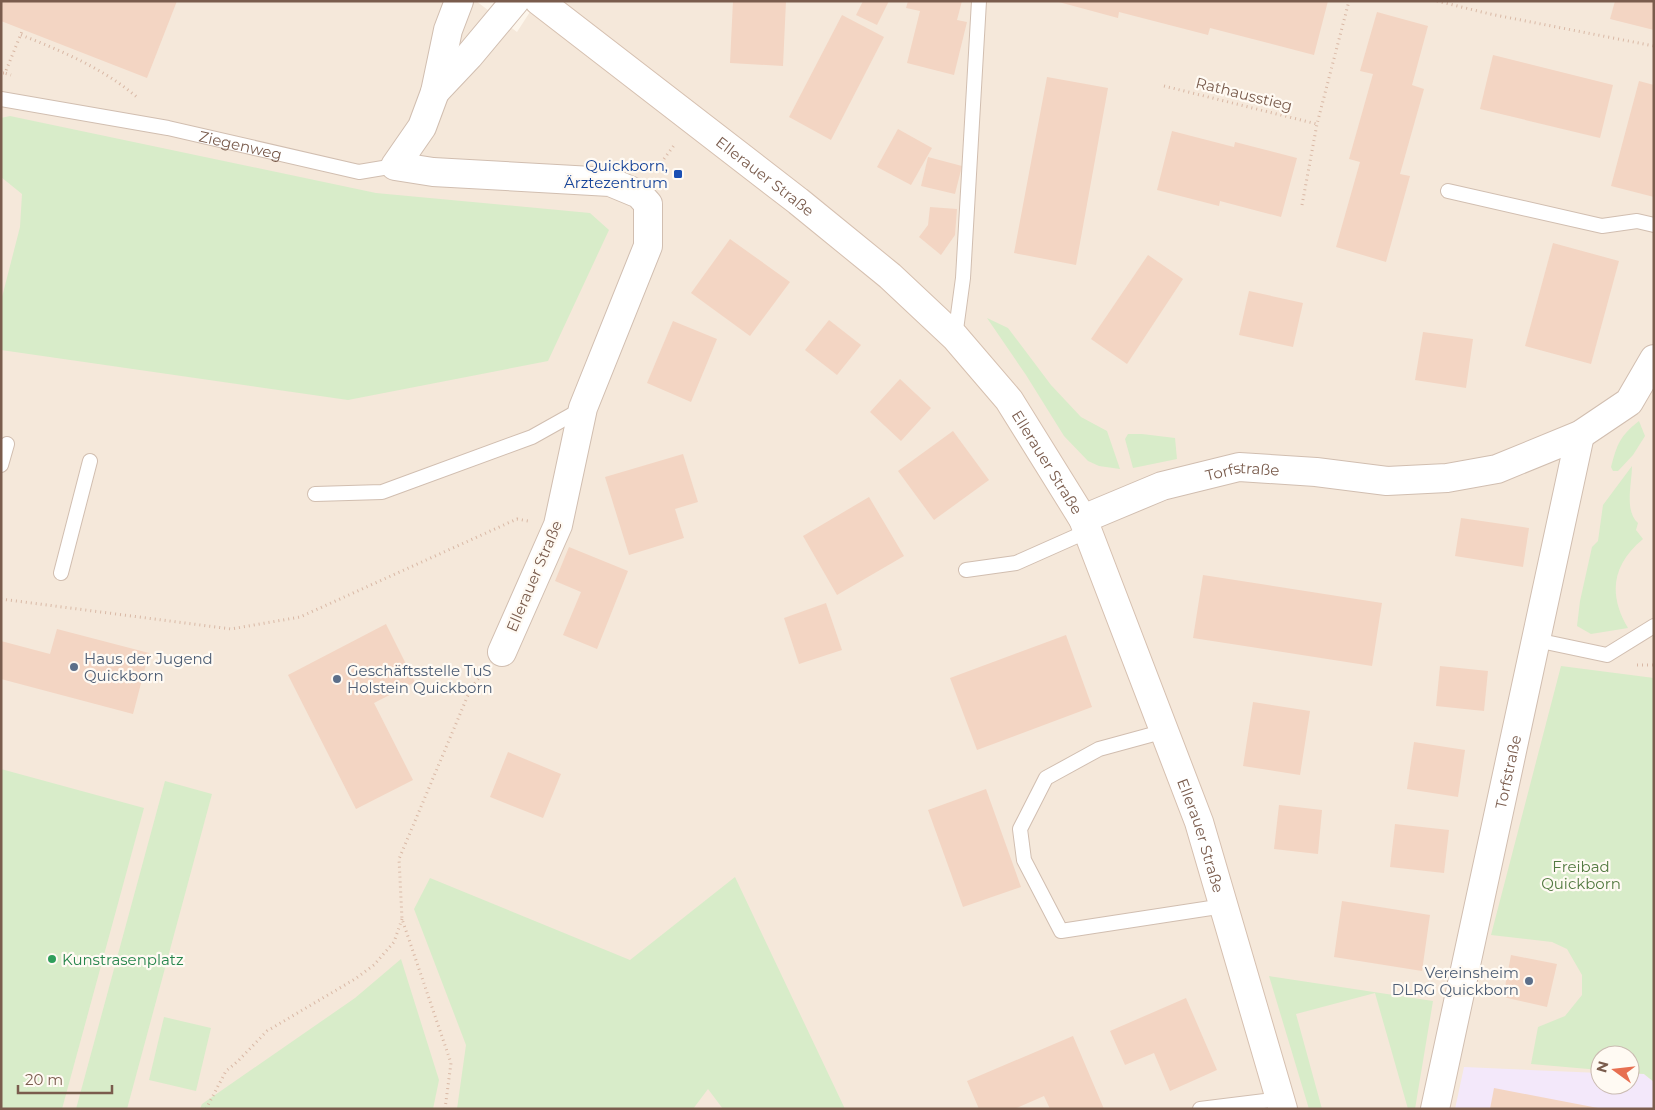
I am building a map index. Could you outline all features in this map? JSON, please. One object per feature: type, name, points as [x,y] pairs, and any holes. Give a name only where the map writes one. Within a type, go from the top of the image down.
[{"type":"street","points":[[460,1],[448,30],[435,92],[422,127],[395,166],[433,172],[610,182],[639,194]]},
{"type":"street","points":[[435,92],[469,56],[515,1]]},
{"type":"street","name":"Ellerauer Straße","points":[[539,1],[798,201],[890,276],[955,337],[1009,400],[1086,525],[1198,822],[1282,1104]]},
{"type":"street","name":"Ellerauer Straße","points":[[502,652],[558,525],[583,408],[648,246],[648,204],[639,194]]},
{"type":"street","name":"Torfstraße","points":[[1086,525],[1162,486],[1239,467],[1316,472],[1387,481],[1447,478],[1497,469],[1580,434],[1629,402],[1654,359]]},
{"type":"street","name":"Torfstraße","points":[[1435,1109],[1580,434]]},
{"type":"lane","points":[[955,337],[963,278],[979,1]]},
{"type":"lane","name":"Ziegenweg","points":[[1,98],[168,128],[359,172],[395,166]]},
{"type":"lane","points":[[1448,191],[1602,226],[1637,221],[1654,226]]},
{"type":"lane","points":[[315,494],[382,492],[532,437],[583,408]]},
{"type":"lane","points":[[1,464],[7,444]]},
{"type":"lane","points":[[61,573],[90,461]]},
{"type":"lane","points":[[966,570],[1016,563],[1086,525]]},
{"type":"lane","points":[[1536,640],[1607,656],[1654,626]]},
{"type":"lane","points":[[1165,731],[1099,749],[1046,778],[1020,829],[1024,860],[1061,931],[1224,906]]},
{"type":"lane","points":[[1200,1109],[1282,1104]]},
{"type":"path","points":[[1302,204],[1317,124],[1349,1]]},
{"type":"path","points":[[1437,1],[1490,14],[1654,46]]},
{"type":"path","points":[[1,73],[5,73],[23,29]]},
{"type":"path","points":[[21,35],[61,50],[125,86],[143,102]]},
{"type":"path","name":"Rathausstieg","points":[[1164,86],[1317,124]]},
{"type":"path","points":[[639,194],[692,119]]},
{"type":"path","points":[[1,599],[231,630],[300,618],[517,519],[558,525]]},
{"type":"path","points":[[445,1109],[452,1062],[402,919],[399,859],[470,688],[502,652]]},
{"type":"path","points":[[206,1109],[226,1070],[238,1061],[267,1031],[355,979],[374,965],[394,942],[402,919]]},
{"type":"shaded area","points":[[1,1],[476,1],[517,32],[537,1],[1654,1],[1654,1109],[1,1109]]},
{"type":"shaded area","points":[[1464,1067],[1590,1073],[1590,1095],[1640,1095],[1640,1074],[1644,1074],[1654,1082],[1654,1109],[1455,1109]]},
{"type":"green space","points":[[10,116],[376,193],[590,213],[609,230],[548,361],[348,400],[1,350],[1,301],[20,227],[22,194],[1,177],[1,118]]},
{"type":"green space","points":[[987,318],[1008,328],[1051,385],[1081,417],[1107,431],[1120,469],[1099,466],[1088,461],[1064,436],[1026,375]]},
{"type":"green space","points":[[1639,421],[1645,436],[1633,455],[1618,471],[1613,471],[1611,467],[1620,441],[1627,431]]},
{"type":"green space","points":[[1128,434],[1175,438],[1177,459],[1133,468],[1125,439]]},
{"type":"green space","points":[[1632,466],[1631,511],[1638,523],[1636,530],[1643,539],[1625,559],[1616,580],[1618,603],[1628,628],[1591,634],[1577,626],[1580,601],[1592,547],[1598,541],[1603,505]]},
{"type":"green space","name":"Freibad Quickborn","points":[[1561,666],[1654,678],[1654,1082],[1644,1074],[1640,1074],[1640,1045],[1590,1045],[1590,1069],[1531,1064],[1538,1027],[1565,1016],[1582,995],[1582,975],[1567,949],[1552,942],[1491,935]]},
{"type":"green space","name":"Kunstrasenplatz","points":[[1,769],[144,808],[62,1109],[1,1109]]},
{"type":"green space","points":[[165,781],[212,794],[127,1109],[76,1109]]},
{"type":"green space","points":[[735,877],[845,1109],[723,1109],[708,1089],[693,1109],[457,1109],[466,1045],[414,909],[430,878],[630,960]]},
{"type":"green space","points":[[401,959],[439,1080],[433,1109],[200,1109],[202,1104],[355,998]]},
{"type":"green space","points":[[1269,976],[1433,1001],[1415,1109],[1408,1109],[1375,993],[1296,1014],[1322,1109],[1309,1109]]},
{"type":"green space","points":[[164,1017],[211,1028],[196,1091],[149,1080]]},
{"type":"building","points":[[1,1],[177,1],[147,78],[1,21]]},
{"type":"building","points":[[733,1],[786,1],[783,66],[730,63]]},
{"type":"building","points":[[863,1],[889,1],[877,25],[856,15]]},
{"type":"building","points":[[908,1],[962,1],[957,20],[967,22],[954,75],[907,63],[920,11],[906,8]]},
{"type":"building","points":[[1055,1],[1328,1],[1314,55],[1210,28],[1208,35],[1119,12],[1118,18]]},
{"type":"building","points":[[1615,1],[1654,1],[1654,30],[1610,19]]},
{"type":"building","points":[[1377,12],[1428,26],[1412,85],[1424,89],[1400,174],[1410,176],[1386,262],[1336,247],[1360,162],[1349,159],[1373,74],[1360,71]]},
{"type":"building","points":[[842,15],[884,37],[831,140],[789,117]]},
{"type":"building","points":[[1493,55],[1613,85],[1600,138],[1480,109]]},
{"type":"building","points":[[1047,77],[1108,88],[1076,265],[1014,253]]},
{"type":"building","points":[[1639,81],[1654,85],[1654,197],[1611,186]]},
{"type":"building","points":[[898,129],[932,148],[911,185],[877,167]]},
{"type":"building","points":[[1172,131],[1234,147],[1235,142],[1297,158],[1281,217],[1220,201],[1219,206],[1157,190]]},
{"type":"building","points":[[928,157],[962,166],[955,194],[921,186]]},
{"type":"building","points":[[930,207],[957,209],[955,235],[941,255],[919,237],[928,225]]},
{"type":"building","points":[[730,239],[790,282],[750,336],[691,293]]},
{"type":"building","points":[[1553,243],[1619,261],[1591,364],[1525,346]]},
{"type":"building","points":[[1148,255],[1183,279],[1127,364],[1091,339]]},
{"type":"building","points":[[1249,291],[1303,303],[1293,347],[1239,335]]},
{"type":"building","points":[[829,320],[861,345],[837,375],[805,350]]},
{"type":"building","points":[[673,321],[717,339],[691,402],[647,383]]},
{"type":"building","points":[[1423,332],[1473,339],[1466,388],[1415,380]]},
{"type":"building","points":[[900,379],[931,408],[901,441],[870,412]]},
{"type":"building","points":[[953,431],[989,480],[934,520],[898,471]]},
{"type":"building","points":[[683,454],[698,502],[675,509],[684,538],[629,555],[605,477]]},
{"type":"building","points":[[869,497],[904,556],[837,595],[803,536]]},
{"type":"building","points":[[1461,518],[1529,528],[1523,567],[1455,556]]},
{"type":"building","points":[[569,547],[628,571],[597,649],[563,635],[581,592],[555,581]]},
{"type":"building","points":[[1203,575],[1382,603],[1372,666],[1193,638]]},
{"type":"building","points":[[826,603],[842,650],[799,664],[784,618]]},
{"type":"building","points":[[386,624],[415,682],[374,703],[413,780],[356,809],[288,675]]},
{"type":"building","name":"Haus der Jugend Quickborn","points":[[57,629],[149,653],[133,714],[1,679],[1,641],[50,654]]},
{"type":"building","points":[[1066,635],[1092,707],[977,750],[950,678]]},
{"type":"building","points":[[1440,666],[1488,671],[1484,711],[1436,706]]},
{"type":"building","points":[[1253,702],[1310,711],[1300,775],[1243,766]]},
{"type":"building","points":[[1414,742],[1465,750],[1458,797],[1407,789]]},
{"type":"building","points":[[508,752],[561,774],[543,818],[490,797]]},
{"type":"building","points":[[986,789],[1021,887],[963,907],[928,810]]},
{"type":"building","points":[[1279,805],[1322,810],[1318,854],[1274,849]]},
{"type":"building","points":[[1395,824],[1449,830],[1444,873],[1390,867]]},
{"type":"building","points":[[1342,901],[1430,915],[1422,971],[1334,957]]},
{"type":"building","name":"Vereinsheim DLRG Quickborn","points":[[1511,955],[1557,964],[1547,1007],[1503,997]]},
{"type":"building","points":[[1186,998],[1217,1070],[1170,1091],[1154,1053],[1125,1065],[1110,1031]]},
{"type":"building","points":[[1073,1036],[1104,1109],[1050,1109],[1044,1096],[1014,1109],[979,1109],[967,1081]]},
{"type":"building","points":[[1494,1088],[1598,1108],[1598,1109],[1490,1109]]},
{"type":"place","name":"Quickborn, Ärztezentrum","points":[[678,174]]},
{"type":"place","name":"Haus der Jugend Quickborn","points":[[74,667]]},
{"type":"place","name":"Geschäftsstelle TuS Holstein Quickborn","points":[[337,679]]},
{"type":"place","name":"Kunstrasenplatz","points":[[52,959]]},
{"type":"place","name":"Vereinsheim DLRG Quickborn","points":[[1529,981]]}]
